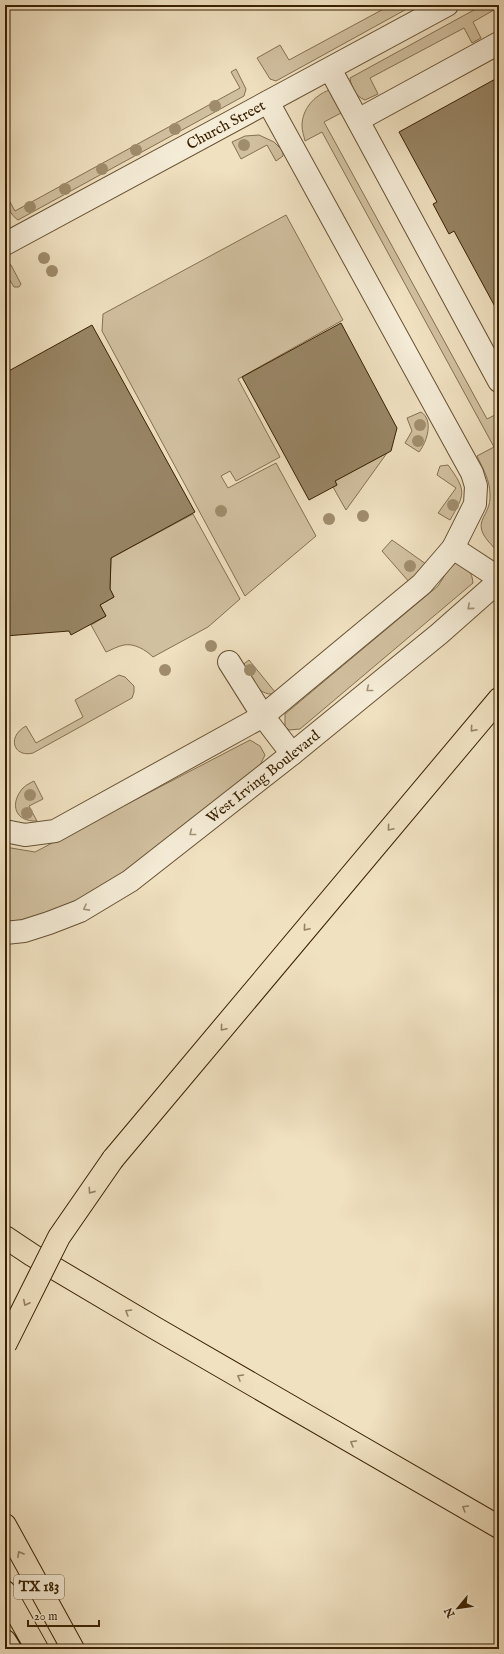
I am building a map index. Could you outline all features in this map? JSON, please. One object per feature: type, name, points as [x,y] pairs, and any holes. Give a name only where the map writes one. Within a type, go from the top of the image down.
[{"type":"highway","points":[[5,1346],[59,1237],[113,1158],[499,699]]},
{"type":"highway","points":[[5,1237],[32,1255],[148,1324],[499,1527]]},
{"type":"highway","name":"TX 183","points":[[5,1526],[73,1649]]},
{"type":"highway","points":[[5,1592],[37,1649]]},
{"type":"highway","points":[[5,1641],[10,1649]]},
{"type":"street","name":"Church Street","points":[[5,244],[447,5]]},
{"type":"street","points":[[358,120],[499,43]]},
{"type":"street","points":[[330,68],[499,381]]},
{"type":"street","points":[[5,832],[25,835],[55,831],[263,716],[422,584],[453,548],[475,504],[476,486],[472,473],[268,102]]},
{"type":"street","points":[[453,548],[499,580]]},
{"type":"street","name":"West Irving Boulevard","points":[[5,933],[24,931],[80,911],[130,881],[292,754],[439,634],[499,580]]},
{"type":"street","points":[[229,662],[263,716],[292,754]]},
{"type":"shaded area","points":[[391,5],[414,5],[276,81],[270,79],[257,58],[280,45],[289,60]]},
{"type":"shaded area","points":[[483,5],[499,5],[499,7],[473,22],[481,38],[472,43],[464,28],[370,78],[378,94],[365,100],[359,97],[354,91],[350,78]]},
{"type":"shaded area","points":[[236,69],[246,89],[244,96],[18,220],[11,212],[7,205],[6,195],[15,211],[240,88],[231,72]]},
{"type":"shaded area","points":[[329,90],[341,113],[324,122],[487,419],[499,413],[499,552],[488,541],[481,528],[481,523],[490,502],[490,490],[486,475],[477,456],[494,447],[322,132],[305,141],[302,126],[304,114],[310,104],[318,96]]},
{"type":"shaded area","points":[[259,135],[274,142],[283,151],[283,156],[276,161],[267,145],[241,159],[232,142],[245,136]]},
{"type":"shaded area","points":[[286,215],[343,320],[238,379],[280,457],[236,481],[230,471],[221,476],[228,488],[276,463],[316,536],[245,596],[102,331],[103,314]]},
{"type":"shaded area","points":[[5,265],[11,265],[21,284],[19,287],[14,287],[5,272]]},
{"type":"shaded area","points":[[421,412],[427,420],[428,431],[425,443],[419,452],[405,443],[412,431],[407,418]]},
{"type":"shaded area","points":[[387,453],[346,510],[333,487],[337,485],[335,481]]},
{"type":"shaded area","points":[[448,465],[458,481],[462,492],[459,504],[450,520],[438,513],[456,488],[437,475],[440,466]]},
{"type":"shaded area","points":[[193,514],[240,599],[208,627],[153,657],[147,652],[132,645],[117,647],[106,652],[91,625],[106,616],[100,605],[114,597],[110,589],[111,558]]},
{"type":"shaded area","points":[[392,540],[426,564],[410,583],[382,551]]},
{"type":"shaded area","points":[[456,563],[463,566],[470,572],[473,583],[300,729],[289,730],[285,726],[285,714],[438,586],[450,567]]},
{"type":"shaded area","points":[[249,660],[275,692],[274,694],[263,692],[254,685],[241,666]]},
{"type":"shaded area","points":[[119,675],[125,677],[134,686],[132,698],[33,753],[26,754],[17,750],[14,741],[20,731],[26,726],[36,743],[83,717],[75,700]]},
{"type":"shaded area","points":[[250,740],[260,746],[265,755],[260,765],[128,875],[79,902],[21,920],[5,923],[5,847],[35,852]]},
{"type":"shaded area","points":[[34,781],[43,799],[29,806],[37,821],[30,821],[19,815],[15,806],[16,800],[23,788]]},
{"type":"building","points":[[499,77],[499,314],[454,231],[449,234],[433,204],[437,202],[399,132]]},
{"type":"building","points":[[341,323],[397,428],[391,451],[335,481],[337,485],[309,500],[242,377]]},
{"type":"building","points":[[92,325],[195,512],[111,558],[110,589],[114,597],[100,605],[106,616],[71,635],[69,631],[5,636],[5,373]]}]
